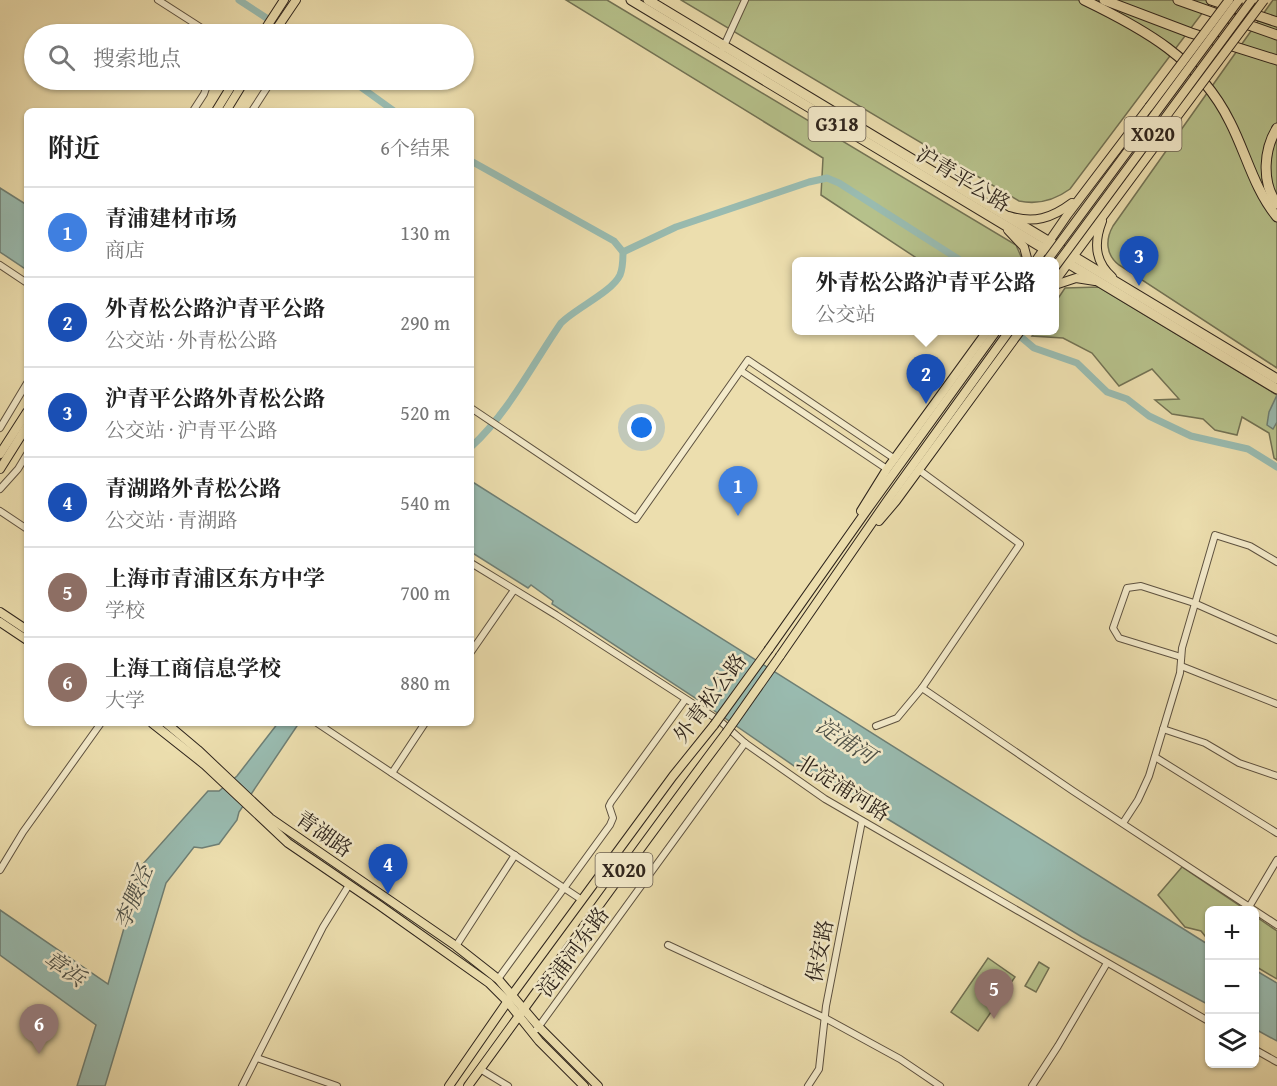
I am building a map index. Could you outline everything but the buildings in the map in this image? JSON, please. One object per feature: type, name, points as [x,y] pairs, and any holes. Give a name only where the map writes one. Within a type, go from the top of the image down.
[{"type":"highway","name":"沪青平公路","points":[[631,0],[1005,214],[1059,257]]},
{"type":"highway","name":"沪青平公路","points":[[648,0],[722,50],[991,217],[1046,245]]},
{"type":"highway","points":[[1084,0],[1146,32],[1178,56],[1200,78],[1230,120],[1267,204],[1277,217]]},
{"type":"highway","points":[[1104,0],[1191,33],[1277,60]]},
{"type":"highway","points":[[1178,0],[1277,35]]},
{"type":"highway","points":[[1211,0],[1277,22]]},
{"type":"highway","points":[[1277,128],[1267,152],[1267,181],[1277,204]]},
{"type":"highway","name":"沪青平公路","points":[[1060,258],[1277,389]]},
{"type":"highway","name":"沪青平公路","points":[[1060,258],[1119,283],[1277,379]]},
{"type":"main road","points":[[280,24],[296,0]]},
{"type":"main road","points":[[1038,257],[1228,0]]},
{"type":"main road","name":"X020","points":[[1060,258],[1239,0]]},
{"type":"main road","name":"X020","points":[[1060,258],[1252,0]]},
{"type":"main road","points":[[1060,258],[1101,217],[1264,0]]},
{"type":"main road","points":[[268,24],[282,3]]},
{"type":"main road","points":[[218,108],[229,90]]},
{"type":"main road","points":[[228,108],[239,90]]},
{"type":"main road","points":[[1060,258],[1068,227],[1082,195]]},
{"type":"main road","points":[[1005,214],[1031,220],[1044,219],[1061,211],[1082,195]]},
{"type":"main road","points":[[1114,200],[1098,230],[1096,245],[1102,267],[1119,283]]},
{"type":"main road","points":[[991,217],[1016,237],[1028,257]]},
{"type":"main road","points":[[1059,282],[1076,278],[1098,281]]},
{"type":"main road","points":[[852,530],[865,502],[887,469],[984,335]]},
{"type":"main road","name":"外青松公路","points":[[449,1086],[509,998],[673,776],[714,725],[993,335]]},
{"type":"main road","name":"外青松公路","points":[[468,1086],[626,866],[726,733],[1006,335]]},
{"type":"main road","points":[[860,541],[888,511],[1017,335]]},
{"type":"main road","points":[[0,454],[24,417]]},
{"type":"main road","points":[[0,469],[24,431]]},
{"type":"main road","points":[[0,612],[24,628]]},
{"type":"main road","points":[[0,622],[24,638]]},
{"type":"main road","name":"青湖路","points":[[156,726],[226,781]]},
{"type":"main road","name":"青湖路","points":[[169,726],[288,843],[509,998]]},
{"type":"main road","name":"青湖路","points":[[249,803],[295,837],[456,946],[498,979],[509,998]]},
{"type":"main road","points":[[509,998],[584,1086]]},
{"type":"main road","points":[[536,1031],[598,1086]]},
{"type":"street","points":[[158,0],[196,24]]},
{"type":"street","points":[[722,50],[745,0]]},
{"type":"street","points":[[195,108],[205,90]]},
{"type":"street","points":[[254,108],[266,90]]},
{"type":"street","points":[[0,265],[24,281]]},
{"type":"street","points":[[474,410],[636,519],[748,360],[895,459]]},
{"type":"street","points":[[741,371],[887,469]]},
{"type":"street","points":[[0,428],[24,388]]},
{"type":"street","points":[[0,489],[24,459]]},
{"type":"street","points":[[876,726],[897,718],[922,688],[1020,544],[919,470]]},
{"type":"street","points":[[0,511],[24,527]]},
{"type":"street","points":[[1123,823],[1144,788],[1155,757],[1181,666],[1181,657],[1194,603],[1215,535],[1250,546],[1277,562]]},
{"type":"street","name":"北淀浦河路","points":[[474,565],[720,721],[745,743],[825,799],[1205,1020]]},
{"type":"street","points":[[1181,657],[1119,638],[1113,628],[1127,588],[1142,586],[1194,603],[1277,640]]},
{"type":"street","points":[[474,648],[514,590]]},
{"type":"street","points":[[1181,666],[1277,704]]},
{"type":"street","points":[[922,688],[1248,906]]},
{"type":"street","points":[[498,979],[610,825],[613,818],[609,806],[611,802],[685,700]]},
{"type":"street","points":[[0,870],[23,832],[99,726]]},
{"type":"street","points":[[322,726],[582,900]]},
{"type":"street","points":[[392,773],[423,726]]},
{"type":"street","points":[[1163,729],[1205,743],[1239,763],[1277,776]]},
{"type":"street","name":"淀浦河东路","points":[[536,1031],[745,743]]},
{"type":"street","points":[[1155,757],[1277,833]]},
{"type":"street","name":"保安路","points":[[808,1086],[819,1069],[825,1018],[862,821]]},
{"type":"street","points":[[456,946],[515,855]]},
{"type":"street","points":[[1250,906],[1277,860]]},
{"type":"street","points":[[242,1086],[324,927],[349,885]]},
{"type":"street","points":[[1259,913],[1277,925]]},
{"type":"street","points":[[668,945],[825,1018],[900,1059],[940,1086]]},
{"type":"street","points":[[1032,1086],[1107,963]]},
{"type":"street","points":[[1259,1052],[1277,1062]]},
{"type":"street","points":[[257,1058],[337,1086]]},
{"type":"street","points":[[480,1070],[508,1086]]},
{"type":"green space","points":[[566,0],[607,0],[1016,245],[1021,257],[915,257],[821,195],[823,158]]},
{"type":"green space","points":[[681,0],[1212,0],[1070,189],[1052,199],[1033,202],[1019,201]]},
{"type":"green space","points":[[1273,0],[1277,0],[1277,368],[1119,265],[1111,257],[1108,247],[1113,226]]},
{"type":"green space","points":[[1099,287],[1277,395],[1277,460],[1274,458],[1269,433],[1242,417],[1237,435],[1215,430],[1203,419],[1172,414],[1155,400],[1179,399],[1152,369],[1119,386],[1092,353],[1063,338],[1032,336],[1059,335],[1059,297],[1065,288]]},
{"type":"green space","points":[[1182,867],[1240,906],[1205,906],[1205,936],[1201,931],[1185,927],[1158,895]]},
{"type":"green space","points":[[1259,919],[1277,931],[1277,979],[1259,968]]},
{"type":"green space","points":[[988,958],[1015,977],[978,1031],[951,1012]]},
{"type":"green space","points":[[1039,962],[1049,968],[1036,992],[1025,986]]},
{"type":"water","points":[[0,188],[24,203],[24,268],[0,252]]},
{"type":"water","points":[[1277,395],[1277,422],[1273,429],[1267,425],[1269,412]]},
{"type":"water","name":"淀浦河","points":[[474,483],[1205,942],[1205,1003],[1082,937],[881,815],[797,768],[552,604],[553,601],[531,585],[528,588],[474,554]]},
{"type":"water","points":[[276,726],[297,726],[219,844],[202,848],[194,847],[166,883],[105,1086],[77,1086],[96,1025],[0,955],[0,910],[108,984],[142,865],[208,791],[219,791],[237,776]]},
{"type":"water","points":[[1259,972],[1277,983],[1277,1041],[1259,1031]]},
{"type":"waterway","points":[[239,0],[276,24]]},
{"type":"waterway","points":[[365,90],[390,108]]},
{"type":"waterway","points":[[474,163],[614,241],[623,252],[622,269],[616,281],[610,288],[561,323],[509,403],[474,444]]},
{"type":"waterway","points":[[623,252],[676,227],[827,178],[839,183],[955,257]]},
{"type":"waterway","points":[[1019,335],[1034,348],[1077,363],[1107,392],[1127,399],[1149,416],[1191,436],[1248,449],[1277,467]]},
{"type":"place","name":"沪青平公路外青松公路","points":[[1139,286]]},
{"type":"place","name":"外青松公路沪青平公路","points":[[926,404]]},
{"type":"place","name":"青浦建材市场","points":[[738,516]]},
{"type":"place","name":"青湖路外青松公路","points":[[388,894]]},
{"type":"place","name":"上海市青浦区东方中学","points":[[994,1019]]},
{"type":"place","name":"上海工商信息学校","points":[[39,1054]]},
{"type":"water label","name":"李腰泾","points":[[133,897]]},
{"type":"water label","name":"章浜","points":[[65,968]]}]
